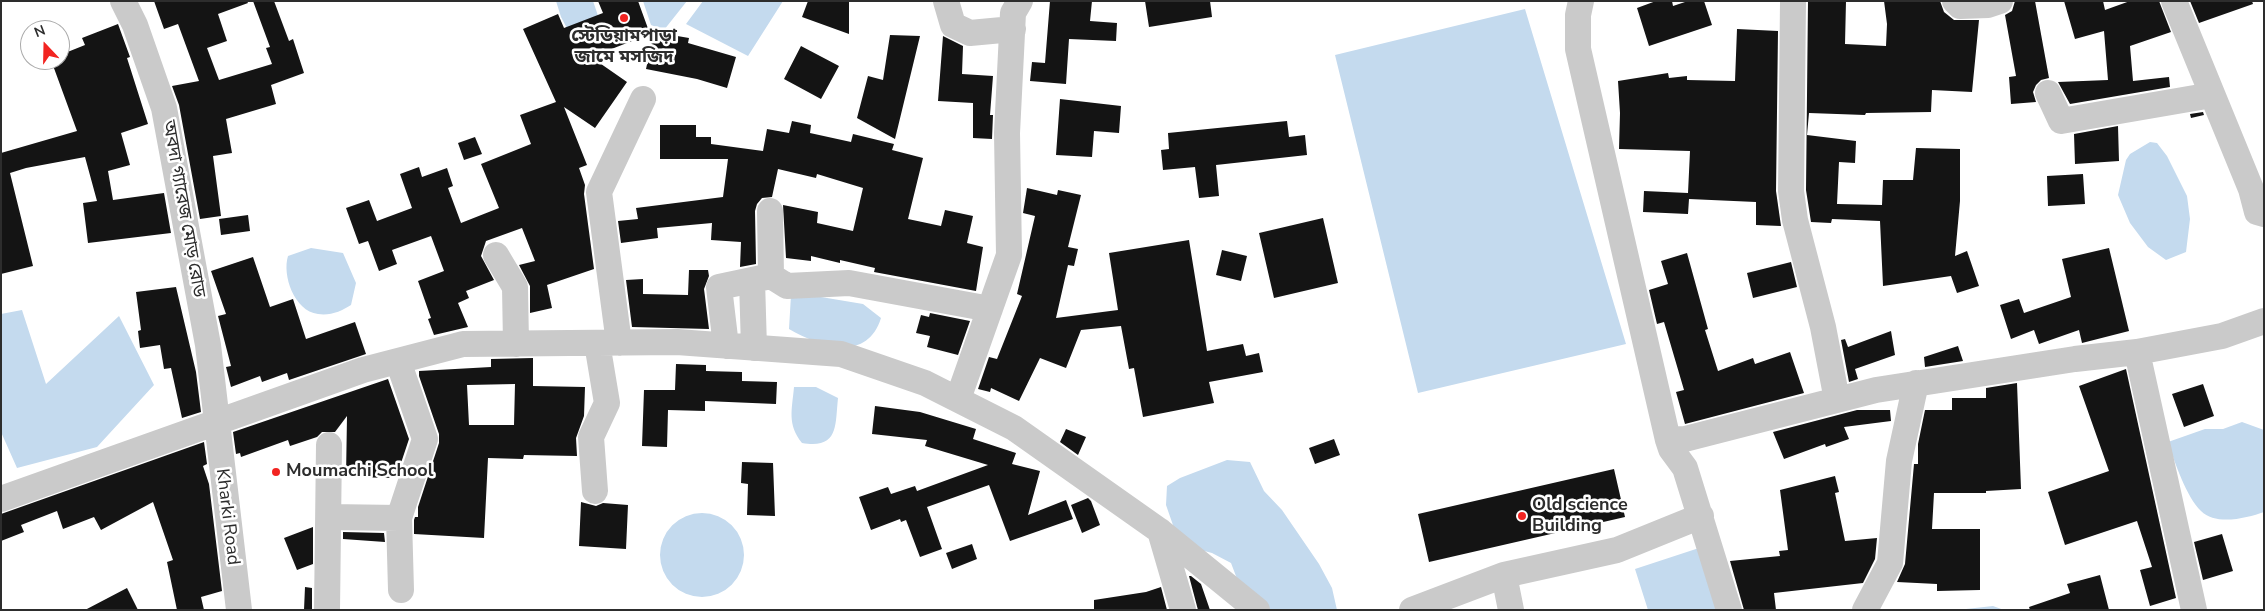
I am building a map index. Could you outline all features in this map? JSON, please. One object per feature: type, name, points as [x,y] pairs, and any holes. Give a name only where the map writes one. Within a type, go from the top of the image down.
[{"type":"street","name":"অবদা গ্যারেজ মোড় রোড","points":[[123,1],[135,25],[164,108],[208,345],[216,424]]},
{"type":"street","points":[[946,1],[954,25],[970,33],[1013,29]]},
{"type":"street","points":[[958,399],[1009,255],[1007,132],[1014,13],[1020,1]]},
{"type":"street","points":[[1581,1],[1578,14],[1578,48],[1670,449],[1685,468],[1729,610]]},
{"type":"street","points":[[1793,1],[1791,191],[1794,220],[1823,327],[1837,400]]},
{"type":"street","points":[[1955,1],[1960,6],[1988,5],[2000,1]]},
{"type":"street","points":[[2174,1],[2251,189],[2257,212],[2264,214]]},
{"type":"street","points":[[2048,93],[2060,121],[2212,95]]},
{"type":"street","points":[[596,491],[590,437],[607,403],[608,343],[599,192],[643,99]]},
{"type":"street","points":[[754,348],[770,211]]},
{"type":"street","points":[[496,255],[515,287],[516,344]]},
{"type":"street","points":[[726,346],[719,286],[761,278],[787,286],[849,283],[990,309]]},
{"type":"street","points":[[1668,440],[1685,439],[1876,390],[2075,359],[2137,352],[2222,336],[2264,321]]},
{"type":"street","points":[[1,499],[133,450],[216,424],[362,370],[464,344],[677,342],[841,354],[925,382],[1014,428],[1160,531],[1257,610]]},
{"type":"street","points":[[2137,352],[2194,610]]},
{"type":"street","points":[[398,361],[425,439],[399,518],[401,590]]},
{"type":"street","points":[[1865,610],[1890,563],[1899,461],[1916,383]]},
{"type":"street","name":"Kharki Road","points":[[216,424],[239,610]]},
{"type":"street","points":[[326,610],[329,446]]},
{"type":"street","points":[[1412,610],[1504,575],[1618,550],[1701,516]]},
{"type":"street","points":[[329,517],[399,518]]},
{"type":"street","points":[[1160,531],[1183,610]]},
{"type":"street","points":[[1504,575],[1511,610]]},
{"type":"water","points":[[556,1],[593,1],[608,45],[569,32],[561,17]]},
{"type":"water","points":[[643,1],[687,1],[664,30],[651,25]]},
{"type":"water","points":[[703,1],[783,1],[748,56],[686,24]]},
{"type":"water","points":[[1525,9],[1626,344],[1418,393],[1335,55]]},
{"type":"water","points":[[2150,142],[2157,143],[2167,156],[2187,196],[2190,219],[2186,252],[2166,260],[2148,247],[2130,223],[2118,195],[2126,160],[2130,154]]},
{"type":"water","points":[[311,248],[343,253],[356,283],[351,305],[336,313],[318,314],[310,311],[302,306],[292,291],[287,273],[288,256]]},
{"type":"water","points":[[791,295],[821,297],[863,304],[881,318],[874,332],[865,341],[854,346],[828,345],[801,336],[789,329]]},
{"type":"water","points":[[22,310],[46,384],[119,316],[154,385],[97,447],[17,468],[1,432],[1,314]]},
{"type":"water","points":[[794,387],[816,387],[838,398],[835,426],[829,439],[814,444],[802,443],[797,436],[792,423]]},
{"type":"water","points":[[2242,422],[2264,430],[2264,512],[2232,519],[2207,516],[2196,505],[2186,488],[2168,442],[2205,429],[2223,429]]},
{"type":"water","points":[[1227,460],[1250,462],[1264,491],[1282,510],[1319,564],[1332,588],[1337,610],[1269,610],[1239,584],[1231,563],[1212,553],[1189,547],[1174,528],[1166,505],[1167,486],[1180,478]]},
{"type":"water","points":[[694,513],[710,513],[726,520],[737,531],[744,547],[741,571],[732,585],[726,590],[710,597],[694,597],[678,590],[667,579],[660,563],[660,547],[667,531],[678,520]]},
{"type":"water","points":[[1699,548],[1716,610],[1648,610],[1635,569]]},
{"type":"water","points":[[1993,606],[2004,610],[1957,610]]},
{"type":"building","points":[[154,1],[247,1],[248,3],[218,14],[227,41],[207,48],[219,80],[272,64],[266,48],[270,47],[253,1],[274,1],[289,41],[293,39],[304,73],[271,85],[276,104],[226,119],[232,153],[213,156],[221,216],[200,219],[179,105],[172,86],[199,81],[178,24],[164,29]]},
{"type":"building","points":[[598,1],[638,1],[650,34],[591,57],[627,82],[595,128],[564,107],[587,165],[579,168],[585,185],[584,194],[594,269],[547,285],[552,308],[530,313],[530,286],[519,265],[535,261],[522,228],[486,241],[481,256],[494,280],[466,291],[469,298],[458,303],[468,327],[434,335],[428,319],[431,318],[418,281],[444,271],[431,236],[392,250],[397,264],[379,271],[368,241],[359,244],[346,208],[369,200],[377,221],[412,208],[400,174],[419,167],[422,177],[447,168],[453,186],[448,188],[461,223],[499,208],[481,164],[531,144],[520,115],[556,102],[523,29],[558,14],[564,28],[603,13]]},
{"type":"building","points":[[808,1],[849,1],[849,34],[802,17]]},
{"type":"building","points":[[1050,1],[1092,1],[1090,21],[1117,23],[1116,41],[1069,39],[1066,84],[1030,81],[1032,62],[1045,63]]},
{"type":"building","points":[[1145,1],[1210,1],[1212,17],[1149,27]]},
{"type":"building","points":[[1656,1],[1672,1],[1673,6],[1688,1],[1704,1],[1712,25],[1649,46],[1637,8]]},
{"type":"building","points":[[1808,1],[1846,1],[1845,44],[1886,46],[1887,24],[1884,1],[1940,1],[1944,12],[1954,20],[1979,20],[1972,92],[1932,90],[1931,112],[1866,113],[1865,115],[1809,113],[1807,135],[1856,141],[1855,163],[1839,162],[1837,204],[1882,205],[1883,180],[1913,180],[1916,148],[1960,149],[1960,201],[1955,256],[1967,251],[1979,286],[1957,293],[1951,276],[1883,286],[1880,221],[1832,219],[1831,223],[1811,222],[1806,190]]},
{"type":"building","points":[[2015,1],[2035,1],[2049,78],[2041,80],[2036,85],[2033,92],[2036,102],[2011,104],[2009,77],[2016,76],[2005,15],[2012,11]]},
{"type":"building","points":[[2064,1],[2103,1],[2105,10],[2130,1],[2159,1],[2171,32],[2130,46],[2133,81],[2169,77],[2170,87],[2070,104],[2058,82],[2108,80],[2104,31],[2075,39]]},
{"type":"building","points":[[2190,1],[2252,1],[2253,4],[2199,23]]},
{"type":"building","points":[[118,24],[130,57],[127,58],[148,124],[121,133],[130,165],[108,171],[113,200],[164,193],[171,233],[88,243],[83,203],[97,201],[85,157],[26,168],[10,173],[33,266],[1,274],[1,153],[77,131],[55,70],[70,70],[70,51],[85,45],[82,38]]},
{"type":"building","points":[[1737,29],[1778,31],[1776,191],[1781,226],[1756,225],[1756,202],[1689,199],[1688,214],[1643,212],[1644,191],[1688,193],[1690,151],[1619,149],[1620,113],[1618,81],[1668,73],[1669,78],[1687,76],[1687,80],[1735,81]]},
{"type":"building","points":[[654,32],[689,38],[688,43],[736,57],[727,88],[697,79],[646,69]]},
{"type":"building","points":[[890,35],[920,36],[895,139],[857,118],[868,76],[883,80]]},
{"type":"building","points":[[943,36],[963,46],[962,74],[993,76],[990,115],[993,115],[992,139],[973,138],[973,103],[938,101]]},
{"type":"building","points":[[801,46],[839,66],[821,99],[784,79]]},
{"type":"building","points":[[1060,99],[1121,106],[1119,133],[1094,131],[1092,157],[1056,155]]},
{"type":"building","points":[[2203,112],[2204,115],[2191,118],[2190,114]]},
{"type":"building","points":[[792,121],[811,125],[810,133],[851,142],[853,134],[894,144],[892,150],[923,158],[908,219],[941,226],[945,210],[973,216],[967,243],[983,247],[976,291],[874,272],[875,268],[840,260],[840,263],[811,256],[811,261],[786,258],[783,205],[818,212],[817,223],[853,231],[863,188],[817,174],[816,178],[778,169],[772,197],[762,198],[757,204],[755,211],[756,264],[740,267],[741,242],[711,240],[712,223],[657,228],[658,238],[621,243],[618,221],[638,219],[636,208],[723,197],[728,159],[660,159],[660,125],[696,125],[696,137],[711,137],[711,144],[763,151],[767,129],[789,133]]},
{"type":"building","points":[[1287,121],[1289,137],[1305,135],[1307,155],[1216,165],[1219,196],[1199,198],[1195,167],[1163,170],[1161,150],[1169,149],[1168,133]]},
{"type":"building","points":[[2118,126],[2119,161],[2075,164],[2074,134]]},
{"type":"building","points":[[475,137],[482,154],[464,160],[458,143]]},
{"type":"building","points":[[2083,174],[2085,204],[2048,206],[2047,176]]},
{"type":"building","points":[[1027,188],[1057,195],[1058,190],[1081,195],[1068,247],[1078,249],[1074,266],[1068,265],[1056,318],[1118,310],[1109,253],[1189,240],[1207,351],[1243,344],[1246,356],[1259,353],[1263,372],[1209,382],[1214,403],[1143,417],[1134,368],[1129,369],[1121,326],[1081,330],[1066,368],[1040,358],[1019,401],[991,388],[990,392],[978,389],[989,357],[997,359],[1022,296],[1017,294],[1035,216],[1023,213]]},
{"type":"building","points":[[248,215],[250,231],[221,235],[219,219]]},
{"type":"building","points":[[1323,218],[1338,283],[1274,298],[1259,233]]},
{"type":"building","points":[[2109,248],[2129,331],[2082,343],[2079,330],[2039,344],[2034,330],[2011,339],[2000,305],[2019,299],[2024,313],[2071,297],[2062,259]]},
{"type":"building","points":[[1222,250],[1247,256],[1241,281],[1216,275]]},
{"type":"building","points":[[1687,253],[1708,329],[1705,330],[1718,371],[1753,358],[1755,364],[1790,352],[1804,393],[1685,424],[1676,392],[1684,390],[1664,322],[1657,324],[1649,290],[1668,284],[1661,261]]},
{"type":"building","points":[[253,257],[270,307],[293,299],[306,339],[355,322],[366,354],[289,380],[287,373],[262,382],[260,376],[231,387],[226,367],[231,366],[218,316],[226,314],[211,271]]},
{"type":"building","points":[[1791,262],[1797,287],[1753,298],[1747,273]]},
{"type":"building","points":[[689,270],[708,270],[709,276],[704,289],[709,329],[632,327],[626,280],[643,279],[643,294],[688,295]]},
{"type":"building","points":[[176,287],[196,372],[201,412],[182,418],[171,368],[164,369],[160,345],[140,348],[138,331],[141,330],[136,292]]},
{"type":"building","points":[[930,313],[970,321],[958,355],[927,347],[930,336],[916,333],[921,315],[929,317]]},
{"type":"building","points":[[1891,331],[1895,355],[1855,369],[1858,379],[1849,382],[1841,340],[1845,339],[1848,347]]},
{"type":"building","points":[[1958,346],[1963,361],[1925,367],[1924,357]]},
{"type":"building","points":[[533,358],[533,386],[585,387],[584,416],[576,438],[577,456],[524,455],[523,459],[488,458],[484,538],[414,534],[414,520],[415,517],[418,517],[418,507],[439,443],[439,434],[419,376],[419,371],[491,367],[491,359]],"holes":[[[515,384],[514,425],[469,425],[467,385]]]},
{"type":"building","points":[[676,364],[706,365],[706,371],[742,372],[742,381],[777,382],[776,404],[705,401],[705,411],[668,410],[667,447],[642,446],[644,390],[675,390]]},
{"type":"building","points":[[2126,369],[2176,598],[2150,606],[2140,570],[2152,567],[2137,521],[2065,545],[2048,492],[2109,471],[2079,386]]},
{"type":"building","points":[[388,379],[409,439],[396,478],[346,477],[347,416],[335,432],[322,432],[317,437],[290,446],[288,440],[241,457],[240,453],[236,454],[233,432]]},
{"type":"building","points":[[2017,383],[2021,489],[1986,491],[1986,493],[1934,493],[1932,529],[1980,529],[1980,590],[1937,591],[1937,584],[1897,582],[1905,564],[1914,464],[1918,464],[1918,444],[1925,410],[1952,410],[1952,398],[1986,398],[1986,388]]},
{"type":"building","points":[[2203,384],[2214,416],[2184,427],[2172,394]]},
{"type":"building","points":[[875,406],[920,412],[976,429],[973,439],[1016,453],[1012,464],[1040,471],[1028,515],[1066,500],[1073,519],[1010,541],[989,485],[927,507],[942,549],[920,557],[906,520],[901,522],[900,519],[871,530],[859,497],[888,487],[891,494],[915,486],[917,491],[988,465],[925,446],[927,440],[872,434]]},
{"type":"building","points":[[1857,410],[1890,410],[1891,421],[1844,427],[1849,439],[1826,447],[1825,444],[1784,459],[1773,432]]},
{"type":"building","points":[[1066,429],[1086,437],[1078,455],[1060,442]]},
{"type":"building","points":[[1334,439],[1340,455],[1315,464],[1309,448]]},
{"type":"building","points":[[204,442],[207,464],[203,466],[209,484],[222,591],[201,597],[204,610],[177,610],[167,562],[173,560],[153,502],[101,530],[94,517],[63,529],[57,511],[21,525],[24,532],[1,541],[1,514]]},
{"type":"building","points":[[742,462],[773,463],[775,516],[747,515],[748,484],[741,483]]},
{"type":"building","name":"Old science Building","points":[[1614,469],[1625,517],[1429,562],[1418,514]]},
{"type":"building","points":[[1835,476],[1839,492],[1835,493],[1845,541],[1877,538],[1875,559],[1863,583],[1774,593],[1776,610],[1744,610],[1730,561],[1780,556],[1779,551],[1788,550],[1780,490]]},
{"type":"building","points":[[1088,498],[1091,501],[1100,525],[1082,533],[1071,505]]},
{"type":"building","points":[[581,502],[596,506],[603,503],[628,505],[626,549],[579,546]]},
{"type":"building","points":[[313,527],[313,564],[297,570],[284,538]]},
{"type":"building","points":[[343,532],[384,533],[385,542],[343,539]]},
{"type":"building","points":[[2222,534],[2233,571],[2203,580],[2194,542]]},
{"type":"building","points":[[972,544],[977,559],[952,569],[946,553]]},
{"type":"building","points":[[2100,575],[2109,610],[2030,610],[2029,607],[2070,593],[2067,584]]},
{"type":"building","points":[[1189,576],[1201,584],[1210,610],[1198,610]]},
{"type":"building","points":[[305,587],[312,588],[312,610],[304,610]]},
{"type":"building","points":[[1161,587],[1167,610],[1094,610],[1094,600],[1146,592]]},
{"type":"building","points":[[127,588],[138,610],[85,610]]},
{"type":"place","name":"স্টেডিয়ামপাড়া জামে মসজিদ","points":[[624,18]]},
{"type":"place","name":"Moumachi School","points":[[276,472]]},
{"type":"place","name":"Old science Building","points":[[1522,516]]}]
